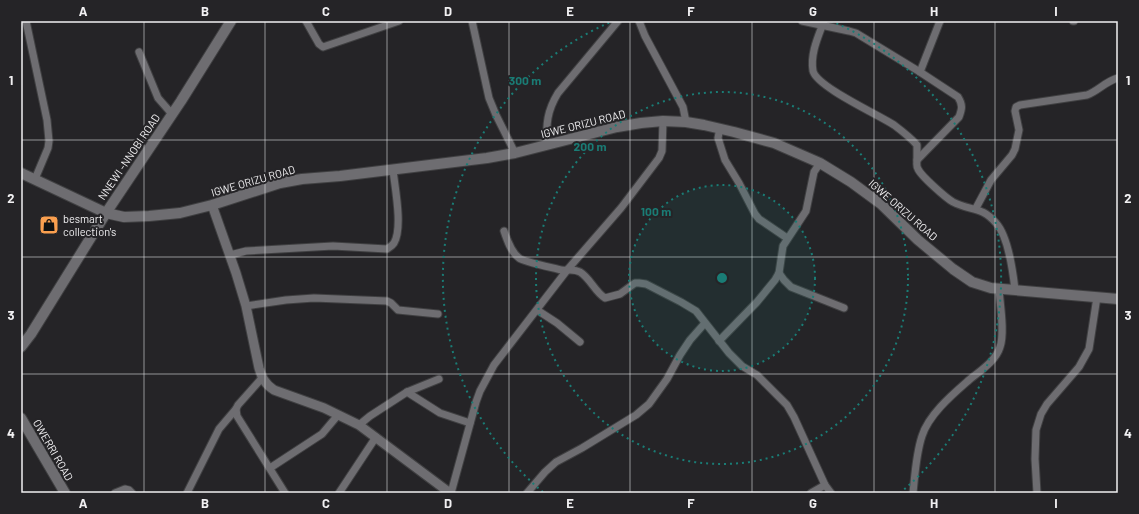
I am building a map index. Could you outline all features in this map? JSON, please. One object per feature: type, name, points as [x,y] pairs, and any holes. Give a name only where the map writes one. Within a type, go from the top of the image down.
[{"type":"main road","name":"NNEWI -NNOBI ROAD","points":[[21,347],[31,334],[106,212],[232,21]]},
{"type":"main road","name":"IGWE ORIZU ROAD","points":[[21,173],[106,212],[124,217],[149,216],[180,213],[212,205],[280,183],[302,179],[393,170],[515,153],[617,127],[641,123],[663,121],[686,122],[720,128],[774,143],[820,163],[851,182],[881,204],[918,240],[953,269],[972,282],[999,289],[1118,299]]},
{"type":"main road","name":"OWERRI ROAD","points":[[22,423],[65,493]]},
{"type":"street","points":[[26,21],[47,120],[49,141],[48,148],[35,179]]},
{"type":"street","points":[[306,21],[319,44],[323,47],[399,21]]},
{"type":"street","points":[[472,21],[489,98],[515,153]]},
{"type":"street","points":[[546,145],[547,121],[551,104],[618,21]]},
{"type":"street","points":[[638,21],[683,107],[686,122]]},
{"type":"street","points":[[802,21],[823,24],[856,33],[958,97],[962,103],[959,118],[917,160]]},
{"type":"street","points":[[920,72],[940,21]]},
{"type":"street","points":[[823,24],[813,50],[812,63],[816,78],[826,86],[894,125],[913,140],[917,145],[916,167],[920,173],[942,194],[953,202],[976,208],[990,215],[998,224],[1011,262],[1015,290]]},
{"type":"street","points":[[139,52],[158,98],[172,114]]},
{"type":"street","points":[[976,208],[991,180],[1016,149],[1019,130],[1015,111],[1016,107],[1020,105],[1087,95],[1093,93],[1110,80],[1118,78]]},
{"type":"street","points":[[212,205],[246,306],[255,355],[262,378],[267,385],[274,390],[324,408],[359,425],[450,493],[480,390],[494,365],[568,270],[621,208],[659,158],[662,152],[663,121]]},
{"type":"street","points":[[720,128],[718,138],[725,160],[755,214],[759,219],[787,238]]},
{"type":"street","points":[[718,341],[757,302],[775,280],[779,273],[782,246],[806,211],[814,172],[820,163]]},
{"type":"street","points":[[230,255],[246,251],[332,246],[387,249],[395,242],[398,224],[393,170]]},
{"type":"street","points":[[504,231],[510,248],[519,259],[562,270],[574,269],[581,272],[593,284],[601,296],[606,298],[620,294],[634,283],[646,284],[696,311],[718,341],[742,366],[757,375],[787,405],[825,485],[831,493]]},
{"type":"street","points":[[779,273],[791,287],[844,308]]},
{"type":"street","points":[[913,493],[916,462],[922,435],[930,420],[950,397],[995,358],[1000,347],[1002,333],[999,289]]},
{"type":"street","points":[[1037,493],[1035,459],[1036,430],[1046,404],[1079,367],[1089,349],[1097,297]]},
{"type":"street","points":[[246,306],[286,300],[314,298],[387,301],[398,310],[438,314]]},
{"type":"street","points":[[537,310],[557,323],[580,342]]},
{"type":"street","points":[[527,493],[545,472],[556,462],[636,415],[649,404],[667,379],[690,340],[705,323]]},
{"type":"street","points":[[187,493],[219,429],[262,378]]},
{"type":"street","points":[[359,425],[407,392],[439,379]]},
{"type":"street","points":[[407,392],[440,413],[470,423]]},
{"type":"street","points":[[236,409],[237,416],[285,493]]},
{"type":"street","points":[[270,468],[322,434],[338,415]]},
{"type":"street","points":[[339,493],[376,437]]},
{"type":"street","points":[[811,493],[825,485]]},
{"type":"street","points":[[115,493],[125,489],[132,493]]},
{"type":"place","name":"besmart collection's","points":[[49,225]]}]
